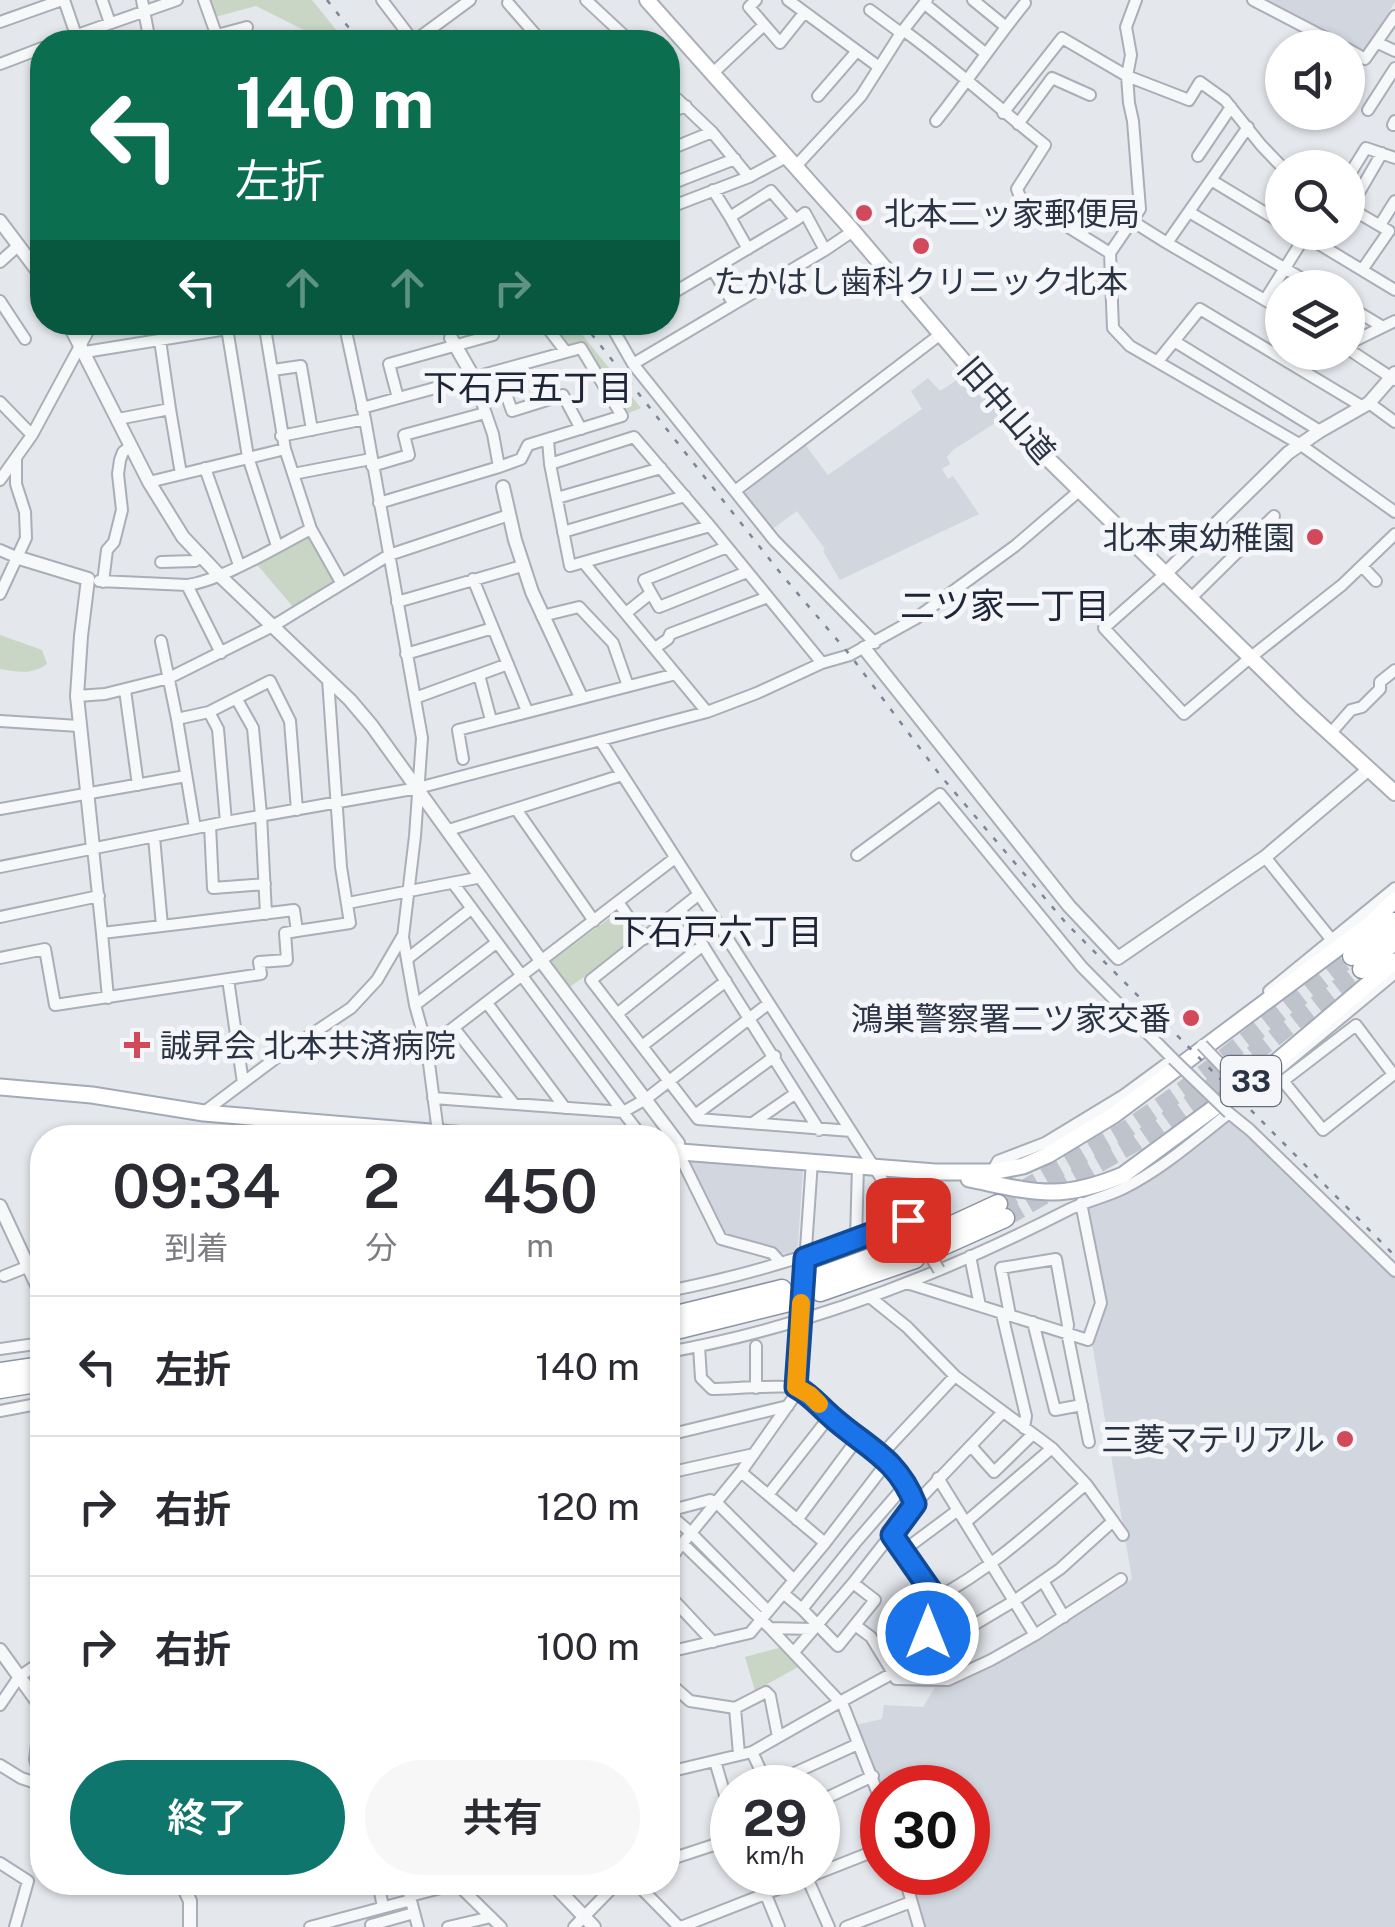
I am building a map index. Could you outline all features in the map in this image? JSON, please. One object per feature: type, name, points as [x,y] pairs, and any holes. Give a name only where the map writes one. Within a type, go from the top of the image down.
[{"type":"highway","points":[[1394,922],[1357,962],[1395,940]]},
{"type":"highway","points":[[936,1241],[1002,1211]]},
{"type":"highway","points":[[818,1285],[912,1251]]},
{"type":"highway","points":[[680,1315],[785,1295],[680,1328]]},
{"type":"highway","points":[[0,1372],[30,1368]]},
{"type":"highway","points":[[0,1389],[30,1384]]},
{"type":"main road","name":"旧中山道","points":[[646,0],[674,30]]},
{"type":"main road","name":"旧中山道","points":[[680,37],[853,230],[1042,453],[1330,734],[1395,792]]},
{"type":"main road","name":"33","points":[[680,1152],[972,1174],[1023,1166],[1114,1115],[1370,924],[1395,900]]},
{"type":"main road","name":"33","points":[[1370,924],[1395,914]]},
{"type":"main road","name":"33","points":[[935,1172],[1036,1193],[1065,1194],[1123,1175],[1275,1063],[1395,961]]},
{"type":"main road","points":[[0,1087],[78,1093],[204,1113],[352,1125]]},
{"type":"street","points":[[0,22],[63,0],[74,30]]},
{"type":"street","points":[[102,0],[110,22]]},
{"type":"street","points":[[89,30],[142,5],[177,0]]},
{"type":"street","points":[[204,0],[215,30]]},
{"type":"street","points":[[382,0],[404,30]]},
{"type":"street","points":[[429,30],[470,0]]},
{"type":"street","points":[[586,0],[618,30]]},
{"type":"street","points":[[756,0],[749,7],[780,43],[804,13]]},
{"type":"street","points":[[788,0],[879,66]]},
{"type":"street","points":[[973,0],[1006,26]]},
{"type":"street","points":[[1136,0],[1126,27],[1140,209],[1110,253],[1112,328],[1130,346],[1301,444],[1395,512]]},
{"type":"street","points":[[1253,0],[1311,30]]},
{"type":"street","points":[[680,203],[792,161],[861,96],[926,2],[985,52]]},
{"type":"street","points":[[508,3],[532,30]]},
{"type":"street","points":[[936,121],[1025,4]]},
{"type":"street","points":[[142,5],[147,30]]},
{"type":"street","points":[[870,10],[969,80],[1045,145],[1017,189],[1020,198],[1110,253]]},
{"type":"street","points":[[1365,59],[1395,16]]},
{"type":"street","points":[[713,73],[764,25]]},
{"type":"street","points":[[240,30],[247,27]]},
{"type":"street","points":[[1003,112],[1062,38],[1127,76],[1189,100],[1200,82],[1232,107],[1268,150]]},
{"type":"street","points":[[1378,44],[1395,51]]},
{"type":"street","points":[[818,96],[857,51]]},
{"type":"street","points":[[0,64],[30,53]]},
{"type":"street","points":[[1368,110],[1395,68]]},
{"type":"street","points":[[1018,124],[1052,78],[1090,94]]},
{"type":"street","points":[[680,101],[749,177]]},
{"type":"street","points":[[680,109],[686,106]]},
{"type":"street","points":[[1198,156],[1232,107]]},
{"type":"street","points":[[1167,242],[1248,126]]},
{"type":"street","points":[[680,145],[712,132]]},
{"type":"street","points":[[1365,150],[1395,158]]},
{"type":"street","points":[[1365,181],[1382,153]]},
{"type":"street","points":[[680,180],[735,159]]},
{"type":"street","points":[[1211,180],[1265,212]]},
{"type":"street","points":[[713,190],[748,249]]},
{"type":"street","points":[[730,217],[771,190],[796,220]]},
{"type":"street","points":[[1380,225],[1395,201]]},
{"type":"street","points":[[1189,212],[1288,270]]},
{"type":"street","points":[[680,289],[805,214],[825,250]]},
{"type":"street","points":[[1329,250],[1362,270],[1388,231],[1365,216]]},
{"type":"street","points":[[0,221],[30,258]]},
{"type":"street","points":[[1132,221],[1265,300]]},
{"type":"street","points":[[633,364],[853,230]]},
{"type":"street","points":[[0,262],[18,245]]},
{"type":"street","points":[[1285,268],[1294,250]]},
{"type":"street","points":[[713,270],[733,303]]},
{"type":"street","points":[[1365,272],[1395,290]]},
{"type":"street","points":[[0,301],[25,340]]},
{"type":"street","points":[[1158,361],[1200,309],[1395,422]]},
{"type":"street","points":[[1365,316],[1383,327]]},
{"type":"street","points":[[1365,337],[1395,322]]},
{"type":"street","points":[[735,491],[942,333]]},
{"type":"street","points":[[76,335],[166,512],[200,557],[328,678],[372,726],[665,1125]]},
{"type":"street","points":[[0,480],[32,435],[88,335]]},
{"type":"street","points":[[83,348],[184,335]]},
{"type":"street","points":[[228,335],[248,457],[276,546]]},
{"type":"street","points":[[266,335],[281,436],[311,529],[342,584]]},
{"type":"street","points":[[346,335],[422,738],[403,936],[427,1048],[437,1125]]},
{"type":"street","points":[[398,398],[389,364],[453,342],[493,335]]},
{"type":"street","points":[[553,335],[566,352]]},
{"type":"street","points":[[620,335],[633,364],[774,540],[849,614],[1069,906],[1118,958],[1265,857],[1369,770]]},
{"type":"street","points":[[160,340],[181,474]]},
{"type":"street","points":[[1174,341],[1320,431]]},
{"type":"street","points":[[453,342],[476,382],[499,467]]},
{"type":"street","points":[[281,436],[312,430],[398,398],[476,382],[498,371],[581,348],[622,416],[528,445],[521,458],[499,467],[378,503]]},
{"type":"street","points":[[1365,357],[1394,377],[1366,405],[1288,453],[1104,628],[1184,714],[1342,585],[1395,534]]},
{"type":"street","points":[[273,370],[301,366],[312,430]]},
{"type":"street","points":[[498,371],[512,412],[563,395],[581,429]]},
{"type":"street","points":[[0,402],[32,435]]},
{"type":"street","points":[[118,419],[170,409]]},
{"type":"street","points":[[293,474],[409,455],[404,435],[486,412]]},
{"type":"street","points":[[550,464],[634,437],[822,663]]},
{"type":"street","points":[[548,440],[570,566],[710,526]]},
{"type":"street","points":[[103,582],[107,550],[114,542],[122,510],[120,460],[131,446]]},
{"type":"street","points":[[149,482],[285,449]]},
{"type":"street","points":[[0,594],[26,538],[25,512],[16,484],[16,458]]},
{"type":"street","points":[[205,468],[239,565]]},
{"type":"street","points":[[556,498],[661,468]]},
{"type":"street","points":[[503,487],[522,566],[581,697]]},
{"type":"street","points":[[0,867],[418,788],[707,712],[850,655],[915,619],[979,574],[1079,491]]},
{"type":"street","points":[[563,532],[684,496]]},
{"type":"street","points":[[77,696],[125,690],[169,678],[273,626],[388,555],[509,515]]},
{"type":"street","points":[[1191,598],[1274,516]]},
{"type":"street","points":[[0,550],[103,582],[188,584],[219,576],[311,529]]},
{"type":"street","points":[[728,547],[644,580],[650,594],[659,607],[746,572]]},
{"type":"street","points":[[161,562],[195,561],[200,557]]},
{"type":"street","points":[[584,563],[707,712]]},
{"type":"street","points":[[397,602],[522,566]]},
{"type":"street","points":[[1362,566],[1376,581]]},
{"type":"street","points":[[88,579],[81,636],[78,726],[108,998]]},
{"type":"street","points":[[472,579],[527,711]]},
{"type":"street","points":[[188,584],[221,652]]},
{"type":"street","points":[[626,614],[650,594]]},
{"type":"street","points":[[655,648],[670,634],[768,597]]},
{"type":"street","points":[[542,616],[579,608],[613,643],[628,686]]},
{"type":"street","points":[[406,654],[493,628]]},
{"type":"street","points":[[161,641],[195,828]]},
{"type":"street","points":[[414,698],[508,664]]},
{"type":"street","points":[[1330,734],[1351,710],[1362,707],[1380,689],[1380,682],[1395,670]]},
{"type":"street","points":[[463,759],[458,730],[676,674]]},
{"type":"street","points":[[478,675],[490,720]]},
{"type":"street","points":[[0,958],[45,949],[55,1006],[261,974],[259,962],[287,960],[284,933],[350,923],[328,678]]},
{"type":"street","points":[[178,719],[209,712],[270,681],[290,721],[297,810]]},
{"type":"street","points":[[125,690],[138,785]]},
{"type":"street","points":[[236,698],[253,728],[266,914]]},
{"type":"street","points":[[209,712],[218,729],[226,822]]},
{"type":"street","points":[[0,721],[78,726]]},
{"type":"street","points":[[600,740],[939,1270]]},
{"type":"street","points":[[448,830],[622,775]]},
{"type":"street","points":[[0,808],[186,776]]},
{"type":"street","points":[[858,856],[940,794],[1082,967],[1172,1059],[1395,1270]]},
{"type":"street","points":[[516,809],[594,921]]},
{"type":"street","points":[[210,825],[214,888],[265,884]]},
{"type":"street","points":[[154,836],[162,926]]},
{"type":"street","points":[[1265,857],[1332,940]]},
{"type":"street","points":[[427,1048],[675,858]]},
{"type":"street","points":[[348,904],[482,878]]},
{"type":"street","points":[[452,883],[633,1125]]},
{"type":"street","name":"33","points":[[1280,1076],[1249,1094],[1202,1045],[1395,888]]},
{"type":"street","points":[[698,895],[590,980],[698,1119],[852,1131]]},
{"type":"street","points":[[0,916],[98,896]]},
{"type":"street","points":[[618,902],[644,939]]},
{"type":"street","points":[[407,959],[471,908]]},
{"type":"street","points":[[102,933],[294,910],[297,931]]},
{"type":"street","points":[[680,910],[819,1130]]},
{"type":"street","points":[[204,1113],[351,1008],[377,980],[403,936]]},
{"type":"street","points":[[415,1005],[496,943]]},
{"type":"street","points":[[617,1014],[703,945]]},
{"type":"street","points":[[1280,1076],[1395,973]]},
{"type":"street","points":[[228,979],[242,1083]]},
{"type":"street","points":[[642,1046],[726,981]]},
{"type":"street","points":[[488,1003],[565,1108]]},
{"type":"street","points":[[433,1098],[623,1112],[646,1099],[768,1004]]},
{"type":"street","points":[[1280,1076],[1323,1130],[1394,1073],[1347,1014]]},
{"type":"street","points":[[1280,1076],[1356,1025]]},
{"type":"street","points":[[454,1028],[514,1104]]},
{"type":"street","points":[[694,1115],[774,1056]]},
{"type":"street","name":"33","points":[[992,1172],[998,1161],[1045,1143],[1124,1095],[1172,1059]]},
{"type":"street","points":[[754,1122],[796,1093]]},
{"type":"street","points":[[680,1350],[800,1322],[939,1270],[1126,1187],[1229,1113]]},
{"type":"street","points":[[680,1546],[796,1394],[812,1161]]},
{"type":"street","points":[[680,1166],[720,1239],[772,1253],[781,1263]]},
{"type":"street","points":[[856,1240],[858,1166]]},
{"type":"street","points":[[908,1283],[1088,1340],[1101,1302],[1081,1204]]},
{"type":"street","points":[[0,1206],[30,1271]]},
{"type":"street","points":[[680,1288],[805,1258],[908,1220]]},
{"type":"street","points":[[970,1256],[980,1306]]},
{"type":"street","points":[[971,1446],[994,1472],[1028,1431],[1001,1268],[1056,1259],[1066,1332],[1089,1442]]},
{"type":"street","points":[[4,1276],[28,1267]]},
{"type":"street","points":[[871,1298],[955,1376],[1052,1448],[1086,1484],[1123,1535]]},
{"type":"street","points":[[1033,1322],[1055,1410],[1082,1405]]},
{"type":"street","points":[[0,1349],[30,1345]]},
{"type":"street","points":[[699,1346],[700,1378],[712,1390],[796,1387],[885,1458],[907,1483],[915,1504]]},
{"type":"street","points":[[756,1346],[756,1388]]},
{"type":"street","points":[[765,1624],[768,1611],[838,1527],[885,1458],[955,1376]]},
{"type":"street","points":[[0,1411],[30,1405]]},
{"type":"street","points":[[680,1433],[789,1406]]},
{"type":"street","points":[[794,1652],[915,1504],[1002,1413]]},
{"type":"street","points":[[768,1496],[830,1416]]},
{"type":"street","points":[[797,1520],[858,1438]]},
{"type":"street","points":[[966,1522],[1052,1448]]},
{"type":"street","points":[[680,1470],[754,1454]]},
{"type":"street","points":[[740,1472],[825,1544]]},
{"type":"street","points":[[938,1478],[1035,1636]]},
{"type":"street","points":[[802,1609],[907,1483]]},
{"type":"street","points":[[928,1652],[936,1598],[992,1565],[1086,1484]]},
{"type":"street","points":[[680,1510],[710,1500],[716,1502],[794,1580]]},
{"type":"street","points":[[903,1550],[958,1510]]},
{"type":"street","points":[[680,1769],[752,1752],[928,1652],[1060,1570],[1113,1521]]},
{"type":"street","points":[[680,1524],[768,1611]]},
{"type":"street","points":[[838,1527],[854,1543]]},
{"type":"street","points":[[892,1535],[936,1598]]},
{"type":"street","points":[[680,1556],[765,1624],[843,1705],[866,1765]]},
{"type":"street","points":[[856,1625],[871,1636],[896,1678],[948,1680],[1035,1636],[1121,1579]]},
{"type":"street","points":[[1042,1581],[1064,1616]]},
{"type":"street","points":[[783,1593],[838,1646],[875,1600],[853,1583]]},
{"type":"street","points":[[680,1607],[712,1642]]},
{"type":"street","points":[[928,1633],[895,1626],[898,1609],[931,1612]]},
{"type":"street","points":[[680,1649],[750,1633],[765,1624],[815,1627]]},
{"type":"street","points":[[0,1650],[30,1691]]},
{"type":"street","points":[[0,1705],[20,1677],[30,1670]]},
{"type":"street","points":[[680,1692],[690,1700],[735,1708],[766,1692],[778,1737]]},
{"type":"street","points":[[735,1708],[739,1754]]},
{"type":"street","points":[[813,1765],[858,1744]]},
{"type":"street","points":[[752,1752],[758,1765]]},
{"type":"street","points":[[715,1761],[716,1765]]},
{"type":"street","points":[[0,1765],[30,1780]]},
{"type":"street","points":[[680,1856],[710,1846]]},
{"type":"street","points":[[0,1865],[28,1881],[15,1927]]},
{"type":"street","points":[[187,1895],[190,1927]]},
{"type":"street","points":[[381,1895],[383,1907]]},
{"type":"street","points":[[409,1895],[418,1927]]},
{"type":"street","points":[[310,1927],[419,1895]]},
{"type":"street","points":[[468,1895],[500,1927]]},
{"type":"street","points":[[561,1895],[584,1924],[603,1895]]},
{"type":"street","points":[[648,1895],[680,1927],[766,1895],[779,1927]]},
{"type":"street","points":[[815,1895],[829,1927]]},
{"type":"street","points":[[908,1895],[919,1927]]},
{"type":"street","points":[[846,1927],[910,1902]]},
{"type":"street","points":[[371,1925],[414,1913]]},
{"type":"street","points":[[448,1927],[491,1918]]},
{"type":"shaded area","points":[[1264,0],[1395,0],[1365,51],[1365,30],[1319,30]]},
{"type":"shaded area","points":[[966,374],[1003,418],[953,450],[947,457],[950,464],[942,469],[948,479],[953,476],[979,514],[840,580],[825,549],[797,511],[771,530],[745,497],[804,443],[828,475],[922,409],[911,391],[928,378],[940,391]]},
{"type":"shaded area","points":[[1229,1113],[1395,1275],[1395,1927],[924,1927],[914,1895],[990,1895],[990,1765],[871,1765],[856,1725],[882,1719],[884,1705],[923,1707],[937,1684],[964,1678],[1015,1652],[1132,1579],[1092,1343],[1104,1302],[1086,1202],[1118,1193]]},
{"type":"shaded area","points":[[685,1159],[803,1170],[797,1257],[724,1238]]},
{"type":"green space","points":[[210,0],[312,0],[336,30],[304,30],[256,6],[215,17]]},
{"type":"green space","points":[[552,335],[583,335],[641,408],[624,415],[578,345],[562,348]]},
{"type":"green space","points":[[310,536],[334,581],[293,607],[254,561]]},
{"type":"green space","points":[[0,635],[42,650],[47,664],[30,671],[0,669]]},
{"type":"green space","points":[[618,912],[637,939],[567,989],[549,963]]},
{"type":"green space","points":[[782,1647],[798,1667],[755,1691],[745,1657]]},
{"type":"tunnel","points":[[998,1204],[1127,1129],[1183,1090],[1352,956]]},
{"type":"tunnel","points":[[1005,1218],[1136,1142],[1362,969]]},
{"type":"railway","points":[[327,0],[351,30]]},
{"type":"railway","points":[[592,335],[850,655],[940,775],[1066,923],[1395,1256]]},
{"type":"slow traffic","points":[[801,1303],[796,1387],[819,1404]]},
{"type":"place","name":"北本二ッ家郵便局","points":[[864,213]]},
{"type":"place","name":"たかはし歯科クリニック北本","points":[[921,246]]},
{"type":"place","name":"北本東幼稚園","points":[[1315,537]]},
{"type":"place","name":"鴻巣警察署二ツ家交番","points":[[1191,1018]]},
{"type":"place","name":"誠昇会 北本共済病院","points":[[137,1045]]},
{"type":"place","name":"三菱マテリアル","points":[[1345,1439]]},
{"type":"district","name":"下石戸五丁目","points":[[528,387]]},
{"type":"district","name":"二ツ家一丁目","points":[[1005,605]]},
{"type":"district","name":"下石戸六丁目","points":[[718,931]]},
{"type":"route","points":[[908,1220],[805,1258],[796,1387],[882,1454],[907,1483],[915,1504],[892,1535],[936,1598],[928,1633]]}]
